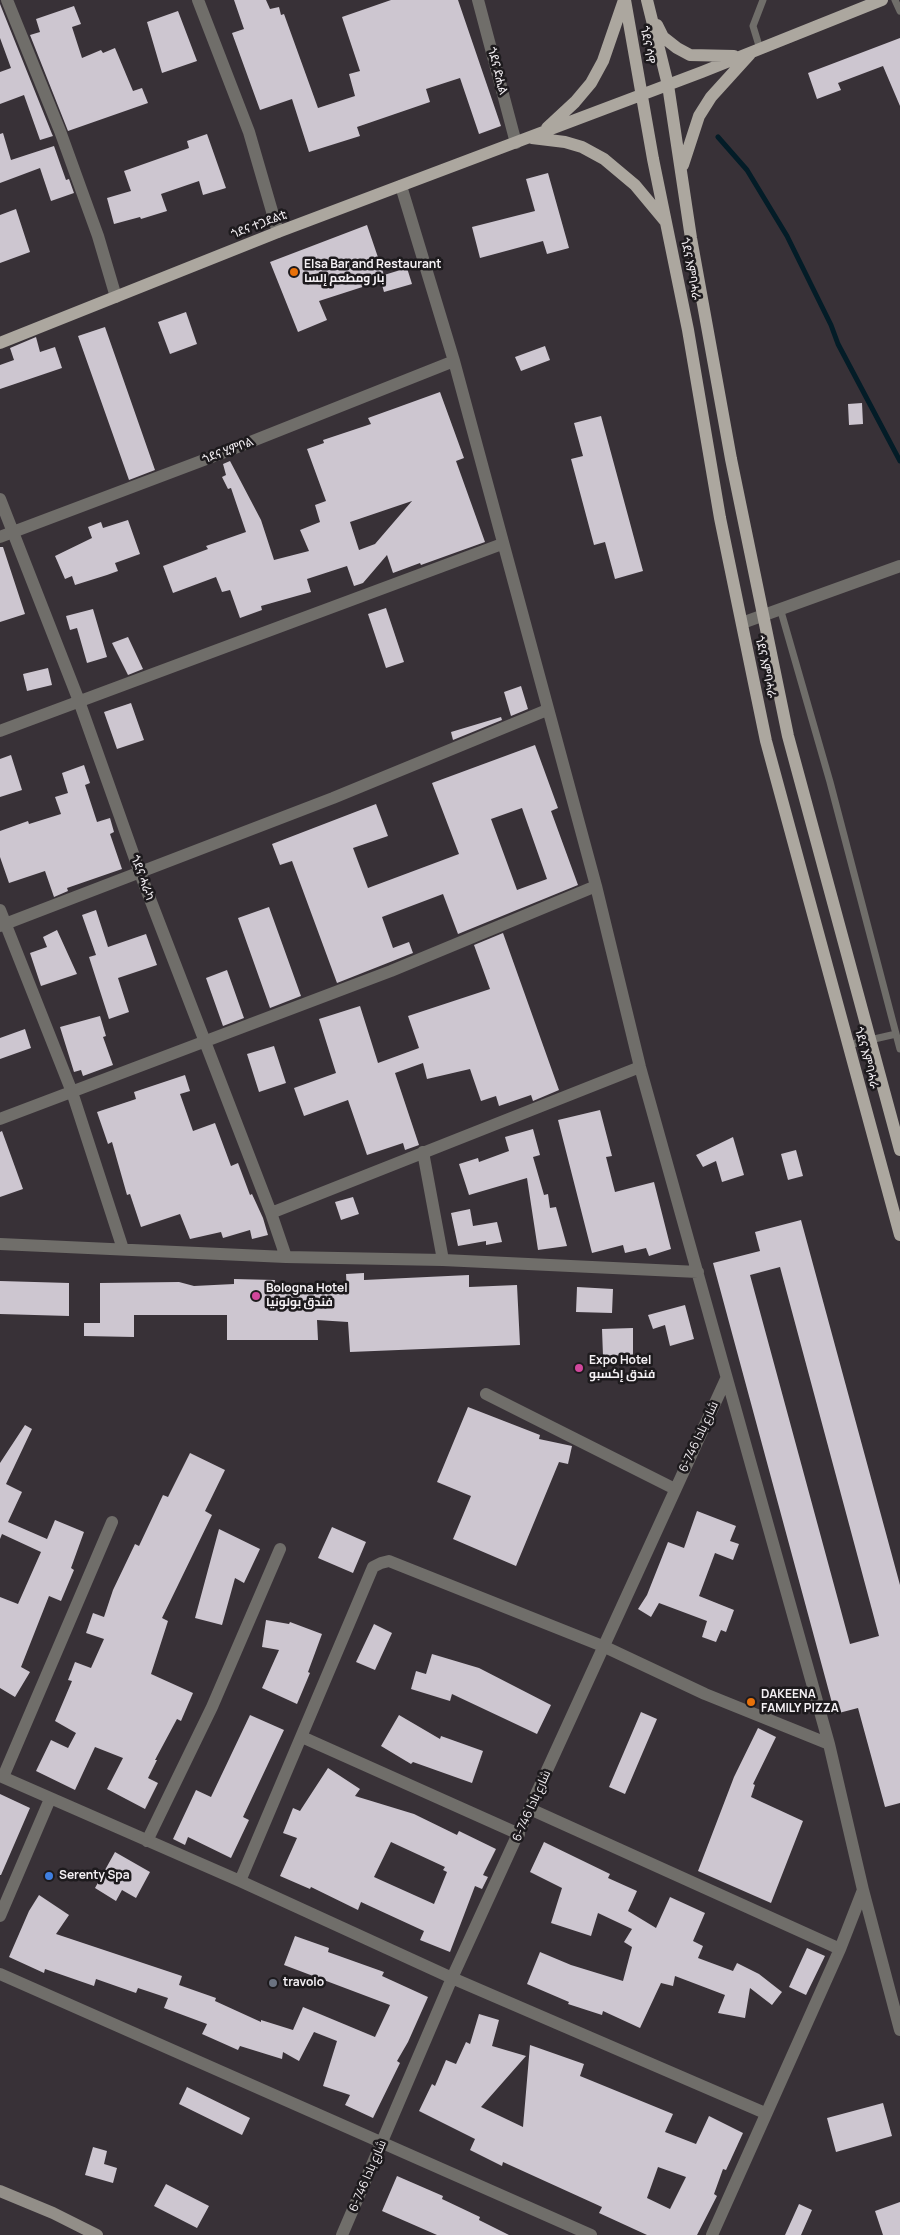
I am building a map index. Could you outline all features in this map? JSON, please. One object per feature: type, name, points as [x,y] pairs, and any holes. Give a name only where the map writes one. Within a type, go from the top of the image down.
[{"type":"main road","name":"ጎደና ሳዋ","points":[[624,0],[641,95]]},
{"type":"main road","points":[[543,132],[575,102],[591,83],[603,62],[624,0]]},
{"type":"main road","points":[[543,132],[751,53],[882,0]]},
{"type":"main road","name":"ጎደና ሳዋ","points":[[648,4],[668,85]]},
{"type":"main road","points":[[648,4],[663,37],[690,55],[751,53]]},
{"type":"main road","points":[[681,170],[699,116],[711,97],[751,53]]},
{"type":"main road","name":"ጎደና እምባሓራ","points":[[668,85],[731,459],[788,736],[900,1150]]},
{"type":"main road","name":"ጎደና እምባሓራ","points":[[641,95],[766,741],[900,1235]]},
{"type":"main road","name":"ጎደና ተጋደልቲ","points":[[0,343],[278,232],[543,132]]},
{"type":"main road","points":[[530,138],[565,142],[582,147],[604,159],[635,185],[667,224]]},
{"type":"main road","points":[[0,2191],[97,2235]]},
{"type":"street","points":[[7,0],[92,219],[116,297]]},
{"type":"street","points":[[198,0],[249,132],[278,232]]},
{"type":"street","name":"ጎደና ድሒል","points":[[478,0],[516,143]]},
{"type":"street","points":[[401,186],[454,361],[596,886],[640,1067],[726,1379],[830,1744],[863,1890],[900,2030]]},
{"type":"street","name":"ጎደና ሂምቦል","points":[[0,537],[225,452],[454,361]]},
{"type":"street","name":"ጎደና ሓራካ","points":[[0,499],[79,701],[140,873],[271,1213],[286,1257]]},
{"type":"street","points":[[0,731],[502,544]]},
{"type":"street","points":[[742,623],[900,566]]},
{"type":"street","points":[[3,925],[333,798],[547,710]]},
{"type":"street","points":[[0,1119],[204,1043],[391,970],[596,886]]},
{"type":"street","points":[[0,910],[3,925],[72,1092],[123,1249]]},
{"type":"street","points":[[271,1213],[640,1067]]},
{"type":"street","points":[[423,1152],[444,1260]]},
{"type":"street","points":[[0,1244],[286,1257],[444,1260],[698,1272]]},
{"type":"street","name":"شارع بادا 746-6","points":[[342,2235],[452,1978],[605,1648],[726,1379]]},
{"type":"street","points":[[486,1394],[675,1489]]},
{"type":"street","points":[[112,1522],[2,1777],[240,1881],[452,1978],[766,2113]]},
{"type":"street","points":[[147,1841],[212,1707],[280,1549]]},
{"type":"street","points":[[240,1881],[373,1567],[389,1561],[605,1648],[705,1694],[830,1744]]},
{"type":"street","points":[[302,1737],[519,1834]]},
{"type":"street","points":[[0,1916],[50,1799]]},
{"type":"street","points":[[530,1809],[840,1949]]},
{"type":"street","points":[[712,2235],[840,1949],[863,1890]]},
{"type":"street","points":[[0,1974],[591,2235]]},
{"type":"lane","points":[[751,53],[753,26],[763,0]]},
{"type":"lane","points":[[895,0],[900,11]]},
{"type":"lane","points":[[780,608],[830,782],[900,1049]]},
{"type":"lane","points":[[848,1045],[896,1034]]},
{"type":"building","points":[[234,0],[266,0],[270,9],[279,7],[281,15],[284,14],[318,108],[355,96],[349,74],[360,71],[342,17],[391,0],[458,0],[501,126],[479,134],[460,78],[426,89],[430,102],[357,127],[360,136],[309,152],[292,99],[260,110],[232,33],[244,29]]},
{"type":"building","points":[[0,4],[53,136],[40,140],[24,95],[0,104],[0,72],[11,68],[0,38]]},
{"type":"building","points":[[74,6],[81,24],[72,27],[82,58],[101,50],[103,53],[115,48],[133,91],[142,88],[148,103],[68,131],[30,35],[40,32],[36,19]]},
{"type":"building","points":[[178,11],[197,61],[162,73],[147,22]]},
{"type":"building","points":[[900,38],[900,106],[883,66],[838,83],[841,90],[817,99],[808,73]]},
{"type":"building","points":[[3,133],[11,160],[54,146],[66,180],[69,179],[74,193],[51,201],[40,168],[0,183],[0,134]]},
{"type":"building","points":[[207,134],[226,188],[203,195],[199,181],[161,194],[167,211],[141,219],[140,217],[114,224],[107,198],[131,191],[124,171],[189,148],[187,141]]},
{"type":"building","points":[[548,173],[569,248],[547,254],[543,241],[480,258],[472,227],[535,211],[526,179]]},
{"type":"building","points":[[16,209],[30,252],[0,263],[0,215]]},
{"type":"building","points":[[367,225],[384,275],[407,268],[412,284],[384,292],[381,281],[319,301],[327,320],[298,332],[270,262]]},
{"type":"building","points":[[186,312],[197,344],[170,354],[158,322]]},
{"type":"building","points":[[105,327],[155,470],[129,480],[78,336]]},
{"type":"building","points":[[36,337],[40,352],[55,347],[62,368],[0,389],[0,365],[14,360],[10,348]]},
{"type":"building","points":[[545,346],[550,360],[521,371],[515,357]]},
{"type":"building","points":[[440,392],[464,458],[456,461],[485,542],[393,573],[387,555],[363,583],[354,586],[347,566],[307,579],[311,592],[261,606],[262,610],[240,618],[230,590],[222,592],[216,577],[173,593],[163,566],[208,549],[206,546],[246,532],[231,488],[228,489],[222,477],[226,475],[223,464],[230,461],[261,520],[274,560],[309,551],[300,530],[320,522],[315,505],[326,501],[307,449],[324,443],[323,440],[371,424],[368,418]],"holes":[[[412,501],[375,544],[359,550],[350,522]]]},
{"type":"building","points":[[862,403],[863,424],[849,425],[848,404]]},
{"type":"building","points":[[601,416],[643,571],[615,579],[605,542],[594,545],[571,459],[583,456],[574,423]]},
{"type":"building","points":[[128,520],[140,554],[115,563],[118,571],[107,575],[75,585],[72,576],[65,579],[55,556],[92,538],[88,527],[101,522],[103,528]]},
{"type":"building","points":[[0,547],[3,547],[25,614],[0,622]]},
{"type":"building","points":[[386,608],[404,662],[386,668],[368,614]]},
{"type":"building","points":[[93,609],[107,657],[87,663],[77,628],[70,630],[66,616]]},
{"type":"building","points":[[128,637],[143,669],[128,675],[112,643]]},
{"type":"building","points":[[48,668],[52,685],[27,691],[23,674]]},
{"type":"building","points":[[521,686],[528,709],[511,716],[504,692]]},
{"type":"building","points":[[131,703],[144,740],[117,749],[104,712]]},
{"type":"building","points":[[501,717],[502,720],[453,740],[451,732]]},
{"type":"building","points":[[535,745],[558,808],[551,811],[578,885],[458,934],[443,894],[382,917],[393,948],[409,942],[413,953],[337,983],[292,861],[280,865],[272,844],[376,804],[388,836],[353,848],[368,888],[459,854],[432,783]],"holes":[[[522,808],[547,879],[517,890],[491,819]]]},
{"type":"building","points":[[11,755],[22,790],[0,797],[0,759]]},
{"type":"building","points":[[84,765],[90,783],[85,785],[97,822],[110,818],[114,832],[110,834],[122,869],[67,888],[68,891],[54,897],[45,871],[9,883],[0,857],[0,831],[28,821],[29,824],[61,814],[55,797],[68,793],[62,773]]},
{"type":"building","points":[[269,907],[301,996],[270,1008],[238,918]]},
{"type":"building","points":[[96,910],[108,947],[146,934],[157,965],[118,978],[129,1012],[109,1019],[89,957],[96,955],[82,915]]},
{"type":"building","points":[[57,930],[77,974],[41,986],[30,953],[47,947],[43,937]]},
{"type":"building","points":[[503,933],[559,1090],[533,1101],[531,1095],[499,1106],[496,1096],[481,1101],[470,1069],[427,1079],[423,1063],[395,1073],[419,1145],[405,1150],[403,1143],[367,1155],[348,1100],[304,1116],[294,1088],[336,1073],[319,1019],[360,1006],[378,1063],[419,1048],[408,1016],[490,989],[474,945]]},
{"type":"building","points":[[227,970],[244,1018],[223,1026],[206,978]]},
{"type":"building","points":[[100,1016],[106,1036],[103,1037],[113,1065],[83,1076],[81,1070],[74,1072],[60,1027]]},
{"type":"building","points":[[25,1029],[31,1048],[0,1059],[0,1038]]},
{"type":"building","points":[[274,1046],[286,1083],[259,1092],[247,1054]]},
{"type":"building","points":[[185,1075],[190,1091],[180,1094],[193,1131],[215,1123],[231,1166],[238,1163],[250,1195],[252,1194],[263,1218],[268,1235],[252,1239],[250,1230],[223,1238],[221,1232],[190,1239],[180,1214],[141,1227],[130,1194],[127,1195],[112,1142],[108,1144],[97,1112],[136,1099],[134,1092]]},
{"type":"building","points":[[600,1110],[612,1156],[606,1157],[615,1192],[654,1182],[671,1249],[649,1256],[646,1248],[625,1253],[623,1245],[592,1253],[558,1120]]},
{"type":"building","points":[[533,1129],[540,1155],[533,1157],[544,1195],[548,1194],[550,1208],[556,1207],[567,1246],[538,1250],[527,1178],[469,1195],[459,1164],[478,1158],[479,1162],[509,1151],[505,1137]]},
{"type":"building","points":[[2,1131],[23,1189],[0,1197],[0,1132]]},
{"type":"building","points":[[733,1137],[744,1175],[722,1182],[716,1161],[703,1167],[696,1155]]},
{"type":"building","points":[[796,1150],[803,1176],[788,1180],[781,1154]]},
{"type":"building","points":[[353,1197],[359,1214],[341,1220],[335,1202]]},
{"type":"building","points":[[470,1209],[473,1226],[497,1222],[502,1242],[486,1245],[486,1241],[458,1246],[451,1213]]},
{"type":"building","points":[[801,1220],[900,1585],[900,1803],[885,1807],[858,1708],[835,1714],[713,1263],[760,1251],[755,1232]],"holes":[[[780,1267],[879,1636],[850,1644],[750,1275]]]},
{"type":"building","points":[[364,1273],[364,1280],[469,1275],[469,1287],[517,1285],[520,1345],[350,1352],[348,1322],[317,1320],[318,1340],[227,1340],[227,1315],[134,1315],[134,1337],[84,1336],[84,1323],[100,1323],[100,1283],[179,1282],[194,1286],[234,1284],[234,1279],[275,1280],[274,1286],[347,1290],[346,1274]]},
{"type":"building","points":[[0,1281],[69,1283],[69,1316],[0,1314]]},
{"type":"building","points":[[577,1287],[613,1289],[612,1313],[576,1312]]},
{"type":"building","points":[[685,1305],[694,1339],[670,1346],[665,1325],[653,1329],[648,1315]]},
{"type":"building","points":[[633,1328],[633,1355],[603,1356],[602,1329]]},
{"type":"building","points":[[468,1407],[540,1435],[539,1439],[572,1446],[568,1464],[559,1462],[516,1566],[453,1539],[471,1496],[437,1482]]},
{"type":"building","points":[[25,1425],[32,1429],[6,1484],[22,1492],[8,1522],[47,1539],[55,1520],[84,1532],[71,1568],[74,1570],[61,1601],[49,1596],[21,1667],[30,1672],[15,1697],[0,1688],[0,1597],[18,1604],[41,1552],[2,1534],[0,1539],[0,1463]]},
{"type":"building","points":[[190,1453],[225,1470],[205,1511],[212,1515],[162,1618],[168,1621],[151,1674],[193,1693],[181,1721],[177,1719],[155,1760],[157,1760],[148,1778],[158,1783],[145,1809],[107,1789],[123,1758],[95,1747],[75,1790],[36,1771],[51,1740],[68,1748],[76,1733],[55,1721],[72,1681],[68,1680],[75,1662],[91,1668],[104,1639],[86,1633],[93,1613],[104,1617],[113,1590],[135,1544],[139,1546],[163,1495],[168,1497]]},
{"type":"building","points":[[697,1511],[736,1526],[730,1541],[739,1544],[733,1560],[715,1553],[699,1596],[734,1610],[726,1632],[721,1630],[716,1642],[702,1637],[707,1621],[659,1603],[651,1617],[638,1609],[647,1595],[668,1542],[684,1548]]},
{"type":"building","points":[[332,1527],[366,1542],[353,1573],[318,1558]]},
{"type":"building","points":[[219,1529],[260,1549],[244,1583],[235,1578],[222,1625],[195,1618]]},
{"type":"building","points":[[266,1620],[289,1624],[290,1622],[322,1634],[308,1672],[310,1673],[297,1704],[262,1688],[279,1650],[262,1647]]},
{"type":"building","points":[[374,1624],[392,1633],[375,1670],[356,1662]]},
{"type":"building","points":[[432,1654],[479,1668],[551,1705],[537,1734],[452,1694],[450,1701],[411,1689],[416,1671],[426,1674]]},
{"type":"building","points":[[641,1712],[657,1719],[625,1794],[609,1787]]},
{"type":"building","points":[[250,1715],[284,1730],[243,1817],[249,1820],[231,1858],[188,1837],[185,1845],[173,1839],[196,1790],[211,1797]]},
{"type":"building","points":[[399,1715],[440,1739],[441,1736],[483,1751],[472,1783],[413,1762],[411,1764],[381,1746]]},
{"type":"building","points":[[758,1728],[776,1737],[753,1784],[755,1785],[751,1797],[803,1821],[771,1903],[698,1871],[734,1777]]},
{"type":"building","points":[[328,1768],[360,1789],[355,1796],[414,1814],[457,1835],[459,1831],[496,1849],[483,1875],[488,1877],[482,1889],[475,1886],[450,1952],[420,1940],[424,1931],[361,1902],[358,1910],[311,1887],[310,1889],[280,1876],[297,1838],[283,1833],[293,1808],[300,1811]],"holes":[[[391,1842],[445,1867],[443,1870],[447,1872],[434,1904],[374,1877]]]},
{"type":"building","points":[[0,1794],[30,1808],[1,1875],[0,1875]]},
{"type":"building","points":[[544,1842],[610,1874],[608,1878],[637,1891],[628,1911],[656,1928],[670,1897],[705,1913],[693,1941],[703,1946],[698,1958],[733,1971],[737,1963],[759,1974],[782,1992],[772,2005],[750,1988],[745,2018],[718,2013],[725,1995],[675,1976],[673,1986],[661,1983],[640,2028],[603,2011],[602,2015],[568,2004],[569,2002],[527,1984],[540,1952],[571,1965],[623,1981],[632,1947],[624,1942],[632,1929],[598,1913],[591,1936],[551,1923],[562,1888],[530,1872]]},
{"type":"building","points":[[115,1852],[150,1872],[136,1898],[122,1890],[116,1901],[95,1888]]},
{"type":"building","points":[[39,1895],[69,1915],[56,1934],[182,1976],[179,1985],[216,1998],[215,2001],[261,2022],[261,2020],[293,2030],[303,2007],[375,2037],[390,2005],[284,1965],[295,1936],[329,1948],[328,1952],[384,1972],[382,1976],[428,1997],[408,2042],[397,2061],[400,2063],[373,2118],[345,2105],[350,2095],[323,2086],[337,2041],[314,2032],[299,2061],[283,2052],[282,2059],[240,2046],[238,2050],[202,2034],[207,2024],[164,2008],[168,1998],[138,1988],[136,1993],[96,1979],[94,1986],[45,1969],[44,1973],[9,1957],[29,1911]]},
{"type":"building","points":[[807,1948],[825,1956],[806,1995],[789,1987]]},
{"type":"building","points":[[479,2014],[499,2020],[492,2046],[526,2056],[481,2107],[523,2127],[530,2045],[584,2064],[580,2076],[673,2114],[665,2132],[696,2144],[709,2116],[743,2133],[726,2170],[723,2169],[714,2194],[717,2196],[697,2235],[647,2235],[599,2213],[602,2207],[503,2162],[502,2166],[470,2150],[475,2139],[419,2111],[432,2084],[435,2086],[446,2060],[456,2064],[466,2042],[470,2044]],"holes":[[[658,2167],[686,2177],[670,2209],[647,2198]]]},
{"type":"building","points":[[187,2087],[250,2118],[242,2135],[179,2104]]},
{"type":"building","points":[[883,2103],[892,2136],[836,2152],[827,2118]]},
{"type":"building","points":[[93,2147],[107,2151],[104,2164],[117,2168],[113,2183],[85,2175]]},
{"type":"building","points":[[397,2176],[443,2196],[442,2199],[480,2217],[479,2220],[509,2235],[437,2235],[382,2211]]},
{"type":"building","points":[[166,2184],[209,2206],[197,2228],[154,2206]]},
{"type":"building","points":[[900,2202],[900,2235],[883,2235],[875,2211]]},
{"type":"building","points":[[799,2204],[812,2210],[801,2235],[785,2235]]},
{"type":"waterway","points":[[718,137],[747,170],[787,236],[831,325],[838,344],[900,461]]},
{"type":"place","name":"Elsa Bar and Restaurant بار ومطعم إلسا","points":[[294,272]]},
{"type":"place","name":"Bologna Hotel فندق بولونيا","points":[[256,1296]]},
{"type":"place","name":"Expo Hotel فندق إكسبو","points":[[579,1368]]},
{"type":"place","name":"DAKEENA FAMILY PIZZA","points":[[751,1702]]},
{"type":"place","name":"Serenty Spa","points":[[49,1876]]},
{"type":"place","name":"travolo","points":[[273,1983]]}]
